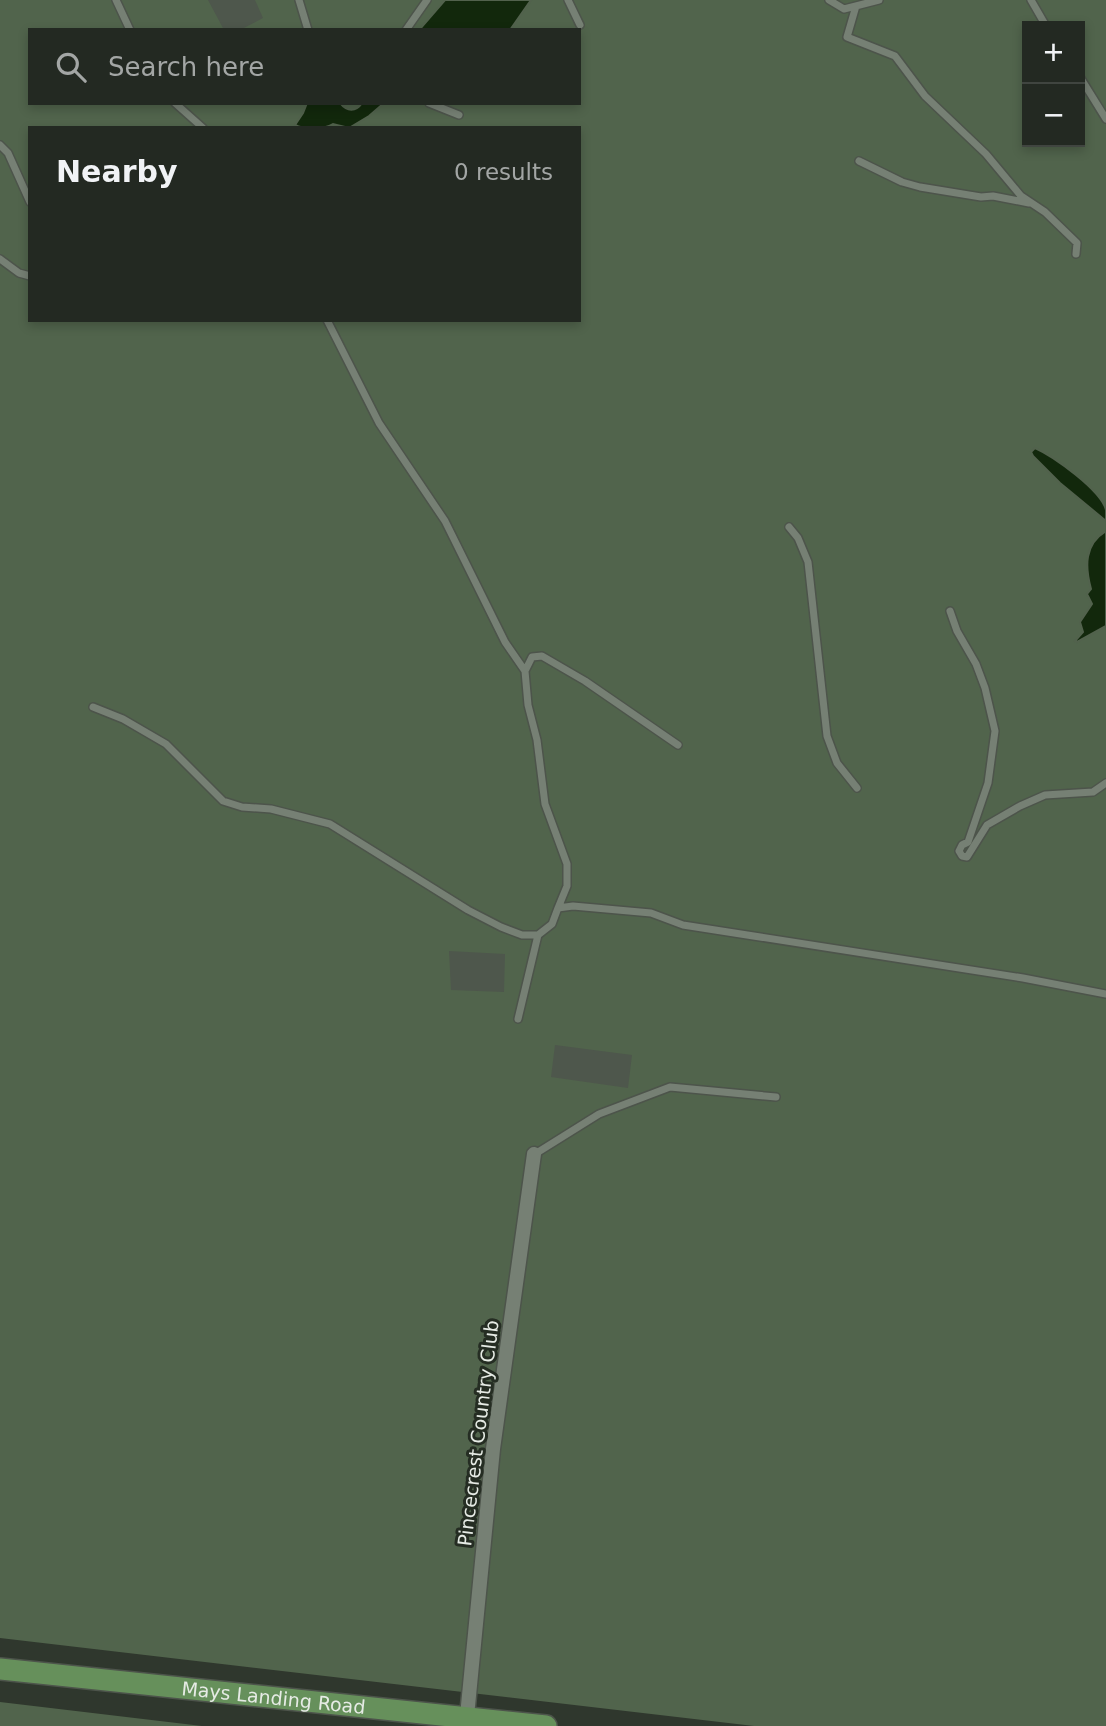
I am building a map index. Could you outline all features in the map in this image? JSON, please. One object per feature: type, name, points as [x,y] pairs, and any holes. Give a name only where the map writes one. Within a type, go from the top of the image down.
[{"type":"main road","name":"Mays Landing Road","points":[[0,1669],[546,1726]]},
{"type":"street","name":"Pincecrest Country Club","points":[[467,1716],[493,1449],[534,1154]]},
{"type":"lane","points":[[116,0],[129,28]]},
{"type":"lane","points":[[299,0],[307,28]]},
{"type":"lane","points":[[407,28],[427,0]]},
{"type":"lane","points":[[568,0],[580,25]]},
{"type":"lane","points":[[829,0],[844,9],[879,0]]},
{"type":"lane","points":[[1031,0],[1043,21]]},
{"type":"lane","points":[[856,6],[847,37],[895,56],[925,96],[986,154],[1021,197],[1045,212],[1077,243],[1076,254]]},
{"type":"lane","points":[[1084,84],[1106,120]]},
{"type":"lane","points":[[177,105],[201,126]]},
{"type":"lane","points":[[434,105],[459,115]]},
{"type":"lane","points":[[0,145],[8,153],[28,198]]},
{"type":"lane","points":[[859,162],[902,182],[920,187],[1032,203]]},
{"type":"lane","points":[[0,259],[19,273],[28,275]]},
{"type":"lane","points":[[328,322],[379,423],[445,521],[505,642],[525,671],[545,804],[567,864],[567,886],[552,924],[538,935],[517,1019]]},
{"type":"lane","points":[[789,527],[798,538],[808,562],[827,736],[837,763],[857,788]]},
{"type":"lane","points":[[950,611],[985,688],[995,732],[989,783],[974,831],[959,851],[961,856],[967,857],[987,825],[1020,806],[1045,795],[1093,792],[1106,783]]},
{"type":"lane","points":[[525,671],[532,657],[542,656],[585,681],[678,744]]},
{"type":"lane","points":[[93,707],[123,719],[166,744],[223,801],[242,807],[271,809],[330,824],[468,910],[522,935],[538,935]]},
{"type":"lane","points":[[558,908],[573,906],[651,914],[683,925],[710,930],[1023,978],[1106,994]]},
{"type":"lane","points":[[534,1154],[599,1114],[670,1087],[776,1097]]},
{"type":"shaded area","points":[[0,0],[1106,0],[1106,1726],[754,1726],[0,1638]]},
{"type":"shaded area","points":[[445,0],[531,0],[511,28],[421,28]]},
{"type":"shaded area","points":[[306,105],[342,105],[351,110],[360,105],[382,105],[352,126],[295,125]]},
{"type":"shaded area","points":[[1035,448],[1064,466],[1095,493],[1106,510],[1106,521],[1060,483],[1033,456],[1031,452]]},
{"type":"shaded area","points":[[1106,531],[1106,626],[1077,642],[1075,641],[1083,632],[1080,622],[1092,604],[1087,594],[1091,589],[1087,564],[1090,549]]},
{"type":"shaded area","points":[[0,1702],[202,1726],[0,1726]]},
{"type":"building","points":[[208,0],[255,0],[263,18],[244,28],[223,28]]},
{"type":"building","points":[[449,951],[505,954],[504,992],[451,990]]},
{"type":"building","points":[[555,1045],[632,1055],[628,1088],[551,1077]]}]
